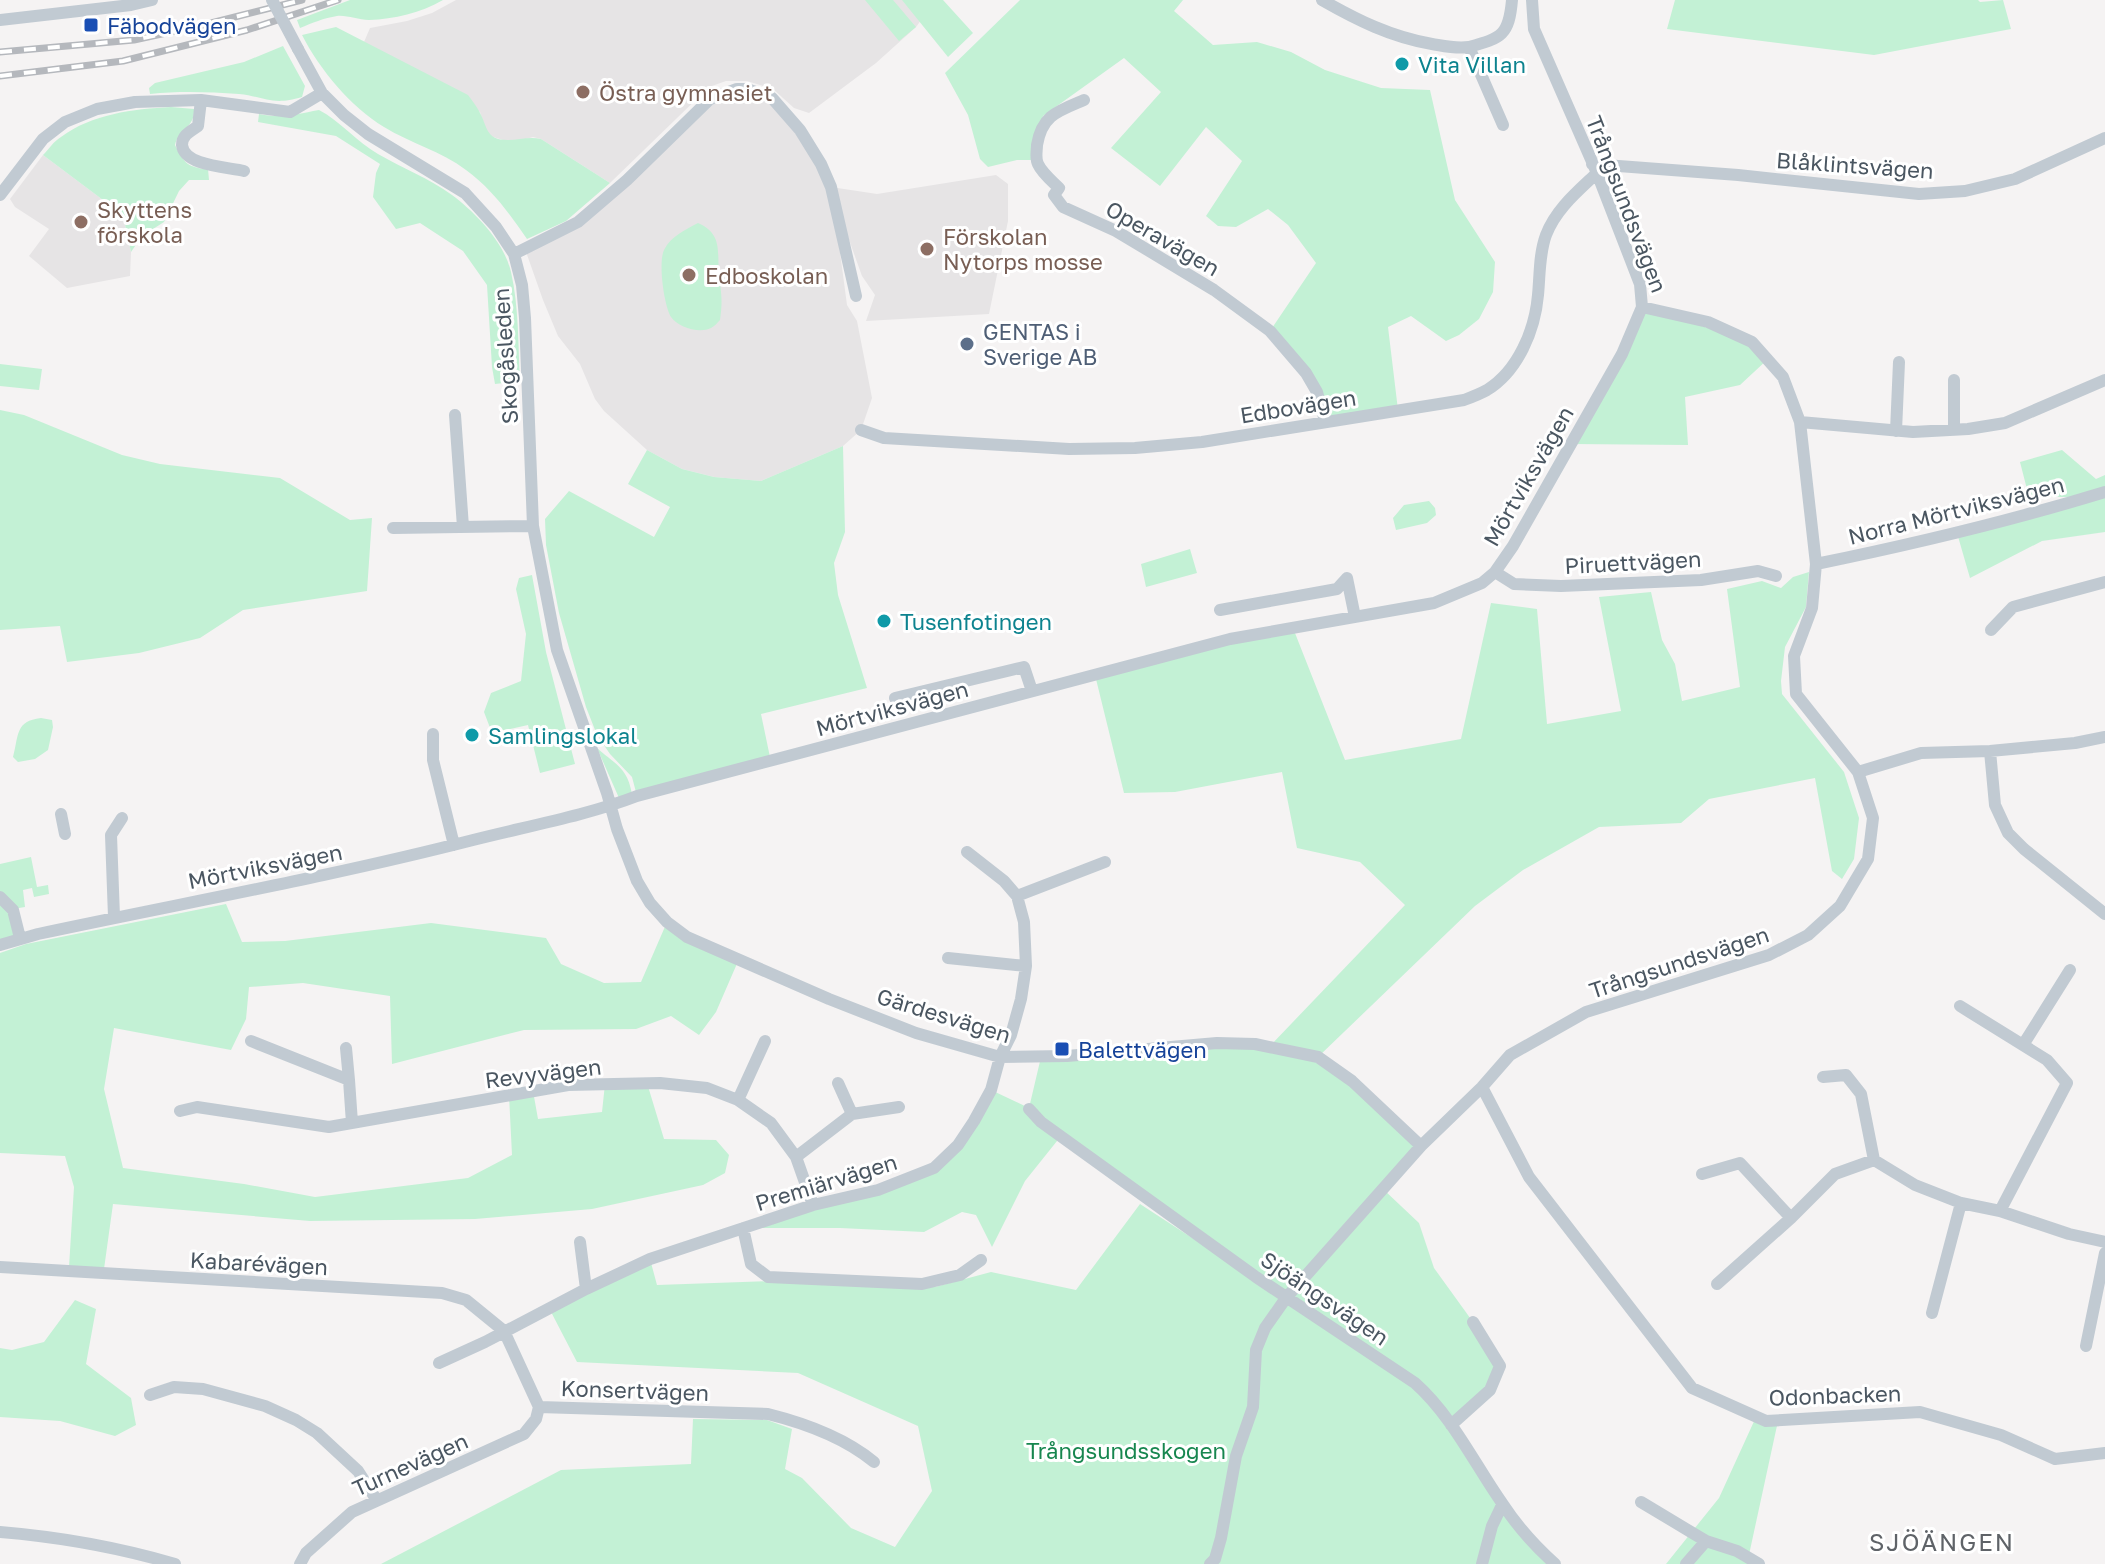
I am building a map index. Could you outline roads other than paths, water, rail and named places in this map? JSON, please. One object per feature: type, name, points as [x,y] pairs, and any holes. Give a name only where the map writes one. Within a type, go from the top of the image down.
[{"type":"street","points":[[0,20],[152,0]]},
{"type":"street","name":"Skogåsleden","points":[[272,0],[322,93],[368,134],[465,193],[496,227],[514,254],[522,285],[529,379],[533,526],[557,650],[610,806]]},
{"type":"street","points":[[1322,0],[1361,22],[1408,40],[1458,48],[1489,42],[1506,31],[1512,0]]},
{"type":"street","name":"Trångsundsvägen","points":[[1210,1564],[1215,1559],[1221,1538],[1236,1456],[1253,1407],[1256,1350],[1265,1328],[1286,1298],[1421,1146],[1510,1055],[1586,1012],[1769,955],[1808,935],[1840,906],[1868,859],[1873,818],[1858,772],[1796,694],[1794,656],[1812,608],[1816,564],[1800,422],[1783,377],[1752,342],[1708,322],[1642,307],[1640,284],[1534,29],[1532,0]]},
{"type":"street","points":[[1469,47],[1503,125]]},
{"type":"street","points":[[514,254],[578,222],[627,180],[710,99],[737,89],[747,89],[772,98],[800,130],[821,164],[831,187],[856,296]]},
{"type":"street","points":[[0,195],[43,139],[65,122],[97,109],[135,102],[201,100],[290,112],[322,93]]},
{"type":"street","points":[[201,100],[198,126],[188,132],[182,148],[188,157],[200,162],[244,171]]},
{"type":"street","name":"Operavägen","points":[[1084,100],[1061,109],[1044,121],[1038,138],[1037,164],[1059,188],[1054,195],[1063,207],[1116,231],[1214,290],[1270,331],[1306,373],[1317,392],[1325,421]]},
{"type":"street","name":"Blåklintsvägen","points":[[1594,169],[1733,175],[1919,194],[1965,191],[2015,179],[2105,138]]},
{"type":"street","name":"Edbovägen","points":[[861,430],[884,438],[1069,449],[1135,448],[1202,442],[1464,400],[1486,391],[1517,359],[1530,330],[1538,298],[1542,251],[1547,233],[1559,211],[1594,169]]},
{"type":"street","name":"Mörtviksvägen","points":[[0,945],[114,917],[454,845],[1230,639],[1434,603],[1482,583],[1495,572],[1513,546],[1622,354],[1642,307]]},
{"type":"street","points":[[1896,431],[1899,362]]},
{"type":"street","points":[[1954,380],[1954,430]]},
{"type":"street","points":[[1800,422],[1896,431],[1954,430],[2005,423],[2105,380]]},
{"type":"street","points":[[455,415],[463,527]]},
{"type":"street","name":"Norra Mörtviksvägen","points":[[1816,564],[1915,544],[2105,492]]},
{"type":"street","points":[[393,528],[533,526]]},
{"type":"street","name":"Piruettvägen","points":[[1495,572],[1514,584],[1561,586],[1701,580],[1758,571],[1776,576]]},
{"type":"street","points":[[1220,610],[1337,589],[1347,578],[1355,617]]},
{"type":"street","points":[[1991,630],[2013,607],[2105,582]]},
{"type":"street","points":[[895,698],[1024,667],[1032,691]]},
{"type":"street","points":[[433,734],[433,760],[454,845]]},
{"type":"street","points":[[1858,772],[1921,753],[1990,751],[2105,737]]},
{"type":"street","points":[[1990,751],[1995,805],[2008,833],[2105,914]]},
{"type":"street","name":"Gärdesvägen","points":[[610,806],[637,881],[650,903],[667,922],[687,937],[829,999],[916,1033],[1000,1057],[1067,1056],[1217,1043],[1255,1044],[1318,1057],[1352,1081],[1421,1146]]},
{"type":"street","points":[[61,814],[65,834]]},
{"type":"street","points":[[114,917],[111,835],[122,818]]},
{"type":"street","points":[[967,852],[1004,881],[1017,896],[1024,922],[1026,966],[1021,999],[1011,1035],[1000,1057]]},
{"type":"street","points":[[1017,896],[1105,862]]},
{"type":"street","points":[[0,897],[13,910],[20,938]]},
{"type":"street","points":[[948,958],[1026,966]]},
{"type":"street","points":[[2023,1045],[2070,970]]},
{"type":"street","points":[[1960,1006],[2047,1060],[2067,1083],[2000,1211]]},
{"type":"street","points":[[251,1041],[349,1080]]},
{"type":"street","points":[[738,1100],[765,1041]]},
{"type":"street","points":[[346,1048],[352,1123]]},
{"type":"street","name":"Premiärvägen","points":[[504,1331],[650,1259],[813,1205],[878,1190],[934,1168],[958,1145],[974,1121],[991,1090],[1000,1057]]},
{"type":"street","points":[[1823,1077],[1846,1075],[1861,1094],[1874,1160],[1915,1185],[1961,1203],[2000,1211],[2069,1234],[2105,1242]]},
{"type":"street","name":"Revyvägen","points":[[180,1111],[197,1107],[329,1127],[568,1085],[660,1083],[707,1088],[738,1100],[771,1123],[796,1157],[813,1205]]},
{"type":"street","points":[[838,1083],[852,1114]]},
{"type":"street","name":"Odonbacken","points":[[1482,1087],[1529,1177],[1692,1388],[1766,1421],[1920,1412],[2001,1435],[2055,1459],[2105,1453]]},
{"type":"street","points":[[796,1157],[852,1114],[899,1107]]},
{"type":"street","name":"Sjöängsvägen","points":[[1029,1109],[1041,1122],[1286,1298],[1432,1397],[1502,1505],[1532,1543],[1555,1564]]},
{"type":"street","points":[[1717,1284],[1835,1174],[1874,1160]]},
{"type":"street","points":[[1702,1174],[1740,1163],[1791,1218]]},
{"type":"street","points":[[1932,1313],[1961,1203]]},
{"type":"street","name":"Premiärvägen","points":[[743,1228],[751,1264],[768,1277],[922,1284],[960,1275],[981,1260]]},
{"type":"street","points":[[580,1242],[586,1289]]},
{"type":"street","points":[[2086,1346],[2105,1253]]},
{"type":"street","name":"Kabarévägen","points":[[0,1267],[442,1293],[466,1300],[504,1331]]},
{"type":"street","points":[[1451,1425],[1490,1390],[1500,1366],[1473,1322]]},
{"type":"street","points":[[439,1363],[504,1331]]},
{"type":"street","name":"Konsertvägen","points":[[504,1331],[539,1407],[768,1414],[791,1420],[858,1448],[874,1462]]},
{"type":"street","points":[[150,1395],[174,1387],[203,1389],[265,1406],[296,1420],[317,1433],[358,1471],[376,1499]]},
{"type":"street","name":"Turnevägen","points":[[300,1564],[306,1553],[352,1512],[524,1434],[536,1419],[539,1407]]},
{"type":"street","points":[[1641,1502],[1706,1541],[1737,1551],[1759,1564]]},
{"type":"street","points":[[1482,1564],[1492,1526],[1502,1505]]},
{"type":"street","points":[[0,1532],[59,1537],[127,1550],[150,1560],[175,1564]]},
{"type":"street","points":[[1686,1564],[1706,1541]]},
{"type":"railway","points":[[0,52],[134,40],[302,0]]},
{"type":"railway","points":[[0,76],[123,61],[247,30],[338,0]]},
{"type":"place","name":"Fäbodvägen","points":[[91,25]]},
{"type":"place","name":"Vita Villan","points":[[1402,64]]},
{"type":"place","name":"Östra gymnasiet","points":[[583,92]]},
{"type":"place","name":"Skyttens förskola","points":[[81,222]]},
{"type":"place","name":"Förskolan Nytorps mosse","points":[[927,249]]},
{"type":"place","name":"Edboskolan","points":[[689,275]]},
{"type":"place","name":"GENTAS i Sverige AB","points":[[967,344]]},
{"type":"place","name":"Tusenfotingen","points":[[884,621]]},
{"type":"place","name":"Samlingslokal","points":[[472,735]]},
{"type":"place","name":"Balettvägen","points":[[1062,1049]]},
{"type":"district","name":"SJÖÄNGEN","points":[[1942,1541]]},
{"type":"park label","name":"Trångsundsskogen","points":[[1126,1450]]}]
